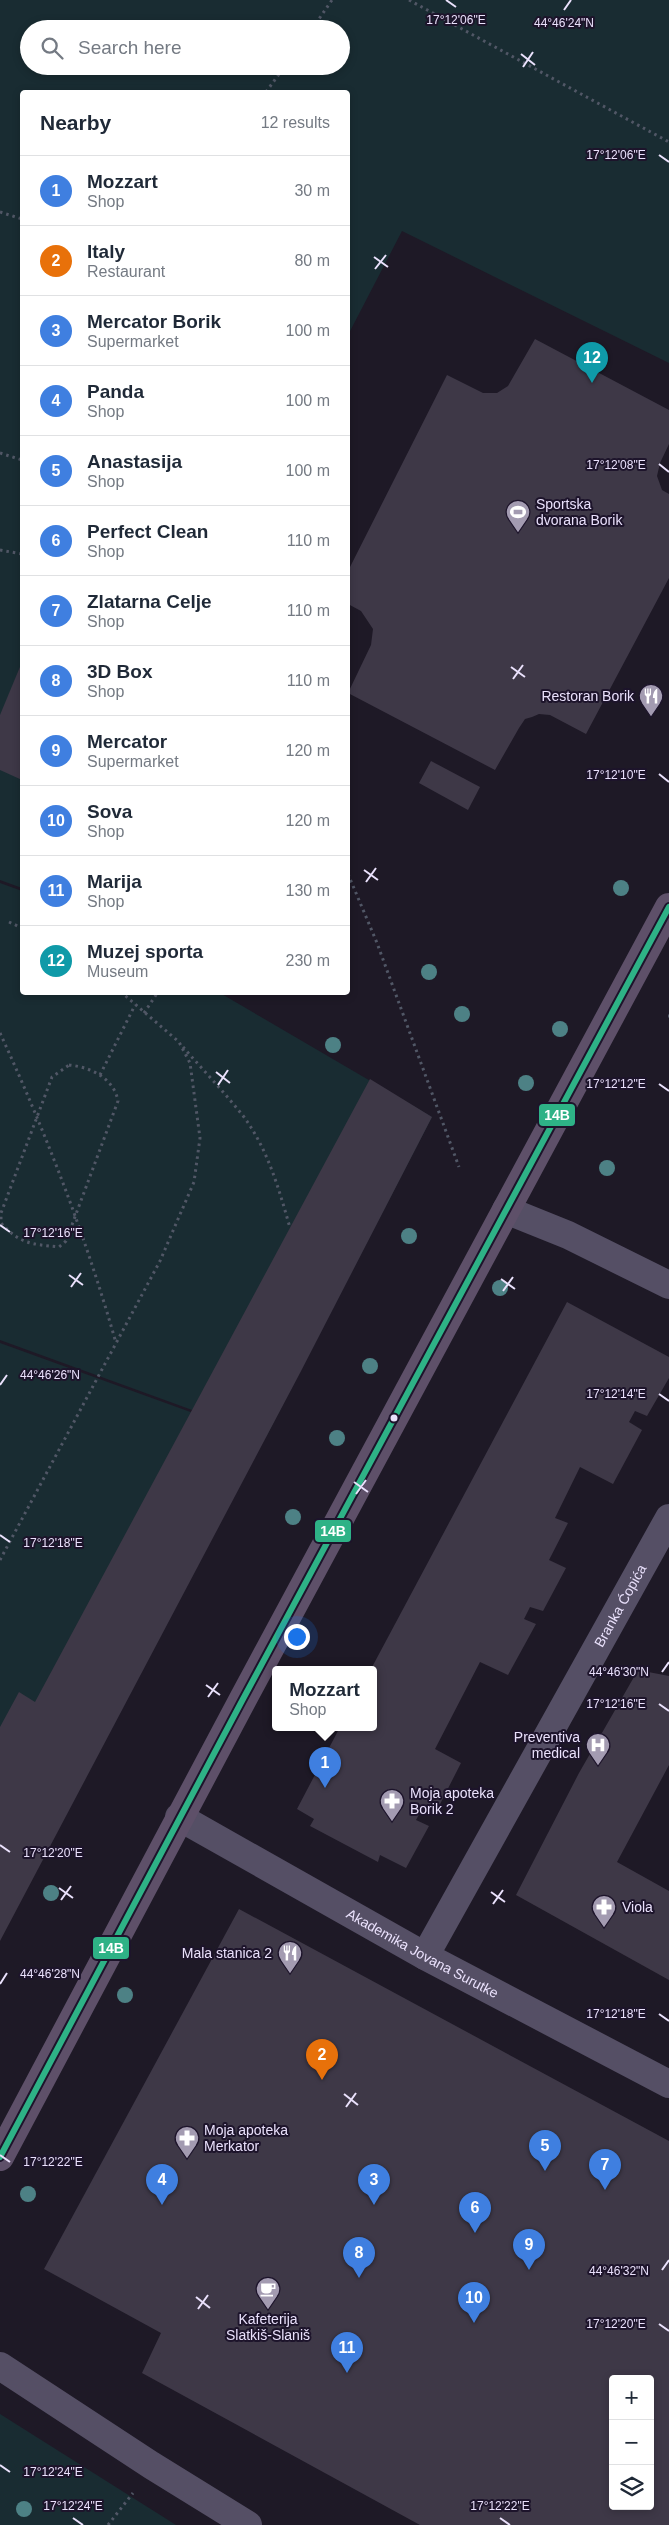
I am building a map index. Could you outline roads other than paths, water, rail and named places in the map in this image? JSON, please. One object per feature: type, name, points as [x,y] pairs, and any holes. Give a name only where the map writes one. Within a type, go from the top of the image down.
[{"type":"main road","points":[[0,2157],[179,1817],[669,907]]},
{"type":"street","points":[[506,1210],[568,1235],[669,1285]]},
{"type":"street","name":"Branka Ćopića","points":[[425,1956],[669,1518]]},
{"type":"street","name":"Akademika Jovana Surutke","points":[[179,1817],[425,1956],[669,2084]]},
{"type":"street","points":[[0,2366],[151,2465],[248,2525]]},
{"type":"place","name":"Muzej sporta","points":[[592,383]]},
{"type":"place","name":"Sportska dvorana Borik","points":[[518,533]]},
{"type":"place","name":"Restoran Borik","points":[[651,717]]},
{"type":"place","name":"Preventiva medical","points":[[598,1766]]},
{"type":"place","name":"Mozzart","points":[[325,1788]]},
{"type":"place","name":"Moja apoteka Borik 2","points":[[392,1822]]},
{"type":"place","name":"Viola","points":[[604,1928]]},
{"type":"place","name":"Mala stanica 2","points":[[290,1974]]},
{"type":"place","name":"Italy","points":[[322,2080]]},
{"type":"place","name":"Moja apoteka Merkator","points":[[187,2159]]},
{"type":"place","name":"Anastasija","points":[[545,2171]]},
{"type":"place","name":"Zlatarna Celje","points":[[605,2190]]},
{"type":"place","name":"Panda","points":[[162,2205]]},
{"type":"place","name":"Mercator Borik","points":[[374,2205]]},
{"type":"place","name":"Perfect Clean","points":[[475,2233]]},
{"type":"place","name":"Mercator","points":[[529,2270]]},
{"type":"place","name":"3D Box","points":[[359,2278]]},
{"type":"place","name":"Kafeterija Slatkiš-Slaniš","points":[[268,2310]]},
{"type":"place","name":"Sova","points":[[474,2323]]},
{"type":"place","name":"Marija","points":[[347,2373]]}]
